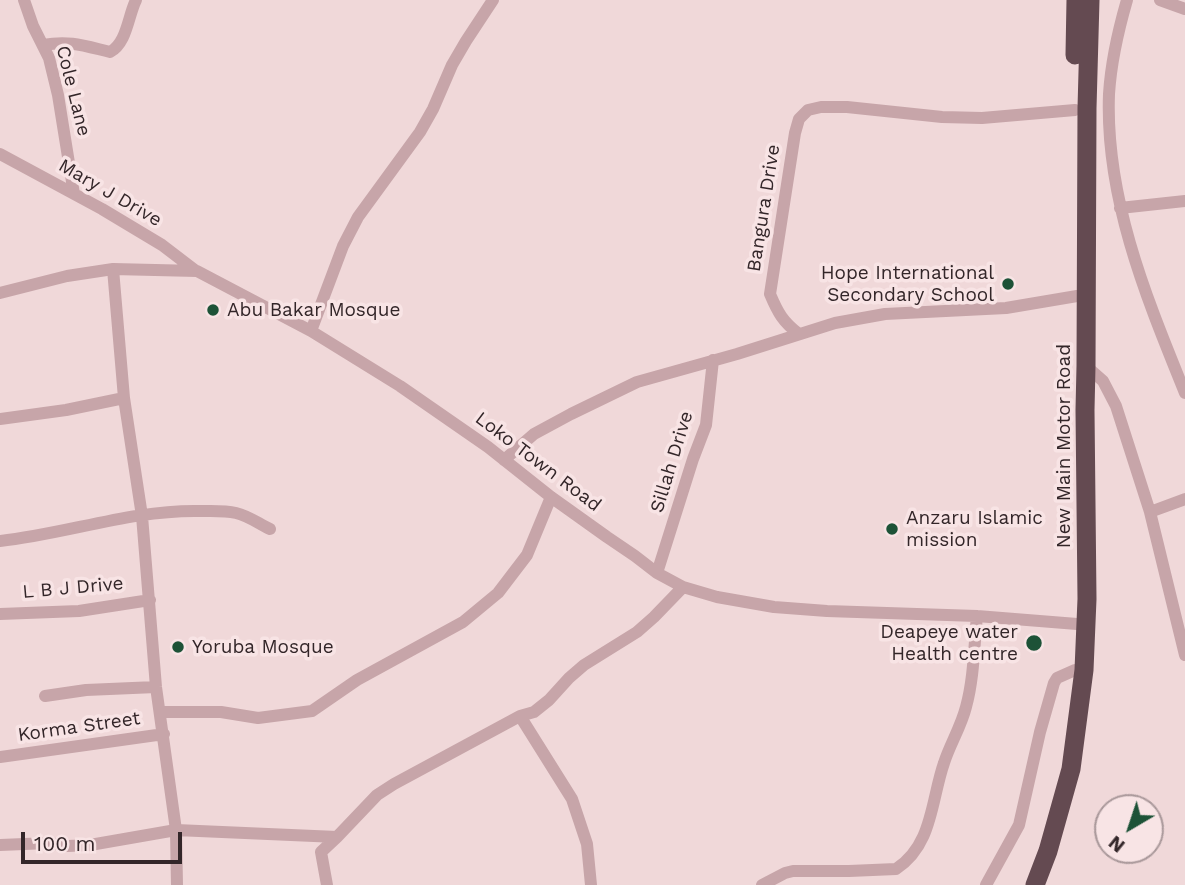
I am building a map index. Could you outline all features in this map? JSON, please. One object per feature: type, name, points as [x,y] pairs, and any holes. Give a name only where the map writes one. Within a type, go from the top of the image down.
[{"type":"highway","name":"New Main Motor Road","points":[[1025,885],[1040,847],[1061,766],[1075,670],[1076,0]]},
{"type":"highway","name":"New Main Motor Road","points":[[1035,885],[1048,851],[1071,769],[1084,670],[1087,599],[1085,410],[1090,0]]},
{"type":"street","name":"Cole Lane","points":[[24,0],[49,58],[58,95],[74,194]]},
{"type":"street","points":[[311,331],[343,246],[358,217],[419,132],[433,109],[452,65],[493,0]]},
{"type":"street","points":[[1128,0],[1116,40],[1109,94],[1111,148],[1121,208],[1138,270],[1185,393]]},
{"type":"street","points":[[1160,0],[1185,9]]},
{"type":"street","points":[[43,45],[71,43],[113,51],[124,34],[134,4]]},
{"type":"street","name":"Bangura Drive","points":[[799,334],[785,324],[770,294],[795,133],[799,119],[808,110],[847,107],[942,117],[982,118],[1075,110]]},
{"type":"street","name":"Mary J Drive","points":[[0,154],[151,238],[197,271]]},
{"type":"street","points":[[1121,208],[1185,201]]},
{"type":"street","points":[[113,269],[124,398],[142,516],[156,687],[176,830],[177,885]]},
{"type":"street","name":"Loko Town Road","points":[[0,293],[67,276],[113,269],[197,271],[311,331],[400,386],[488,447],[551,497],[657,573],[682,587],[748,604],[774,607],[976,616],[1077,624]]},
{"type":"street","points":[[503,460],[534,434],[637,382],[843,321],[885,314],[1006,308],[1077,296]]},
{"type":"street","name":"Sillah Drive","points":[[657,573],[706,425],[713,360]]},
{"type":"street","points":[[1086,366],[1103,381],[1116,406],[1150,512],[1185,655]]},
{"type":"street","points":[[0,419],[66,410],[124,398]]},
{"type":"street","points":[[160,712],[221,712],[258,718],[312,711],[357,680],[463,622],[498,593],[527,555],[551,497]]},
{"type":"street","points":[[1150,512],[1185,499]]},
{"type":"street","points":[[0,541],[182,510],[241,514],[271,529]]},
{"type":"street","points":[[327,885],[320,852],[377,795],[520,716],[534,712],[584,665],[636,632],[654,617],[682,587]]},
{"type":"street","name":"L B J Drive","points":[[0,614],[79,611],[149,600]]},
{"type":"street","points":[[762,885],[793,871],[896,869],[912,854],[928,827],[944,763],[966,707],[972,679],[976,616]]},
{"type":"street","points":[[986,885],[1019,825],[1054,683],[1057,678],[1075,670]]},
{"type":"street","points":[[45,696],[86,690],[156,687]]},
{"type":"street","points":[[520,716],[572,799],[587,844],[591,885]]},
{"type":"street","name":"Korma Street","points":[[0,757],[164,734]]},
{"type":"street","points":[[0,845],[90,845],[176,830],[337,837]]},
{"type":"place","name":"Hope International Secondary School","points":[[1008,284]]},
{"type":"place","name":"Abu Bakar Mosque","points":[[213,310]]},
{"type":"place","name":"Anzaru Islamic mission","points":[[892,529]]},
{"type":"place","name":"Deapeye water Health centre","points":[[1034,643]]},
{"type":"place","name":"Yoruba Mosque","points":[[178,647]]}]
